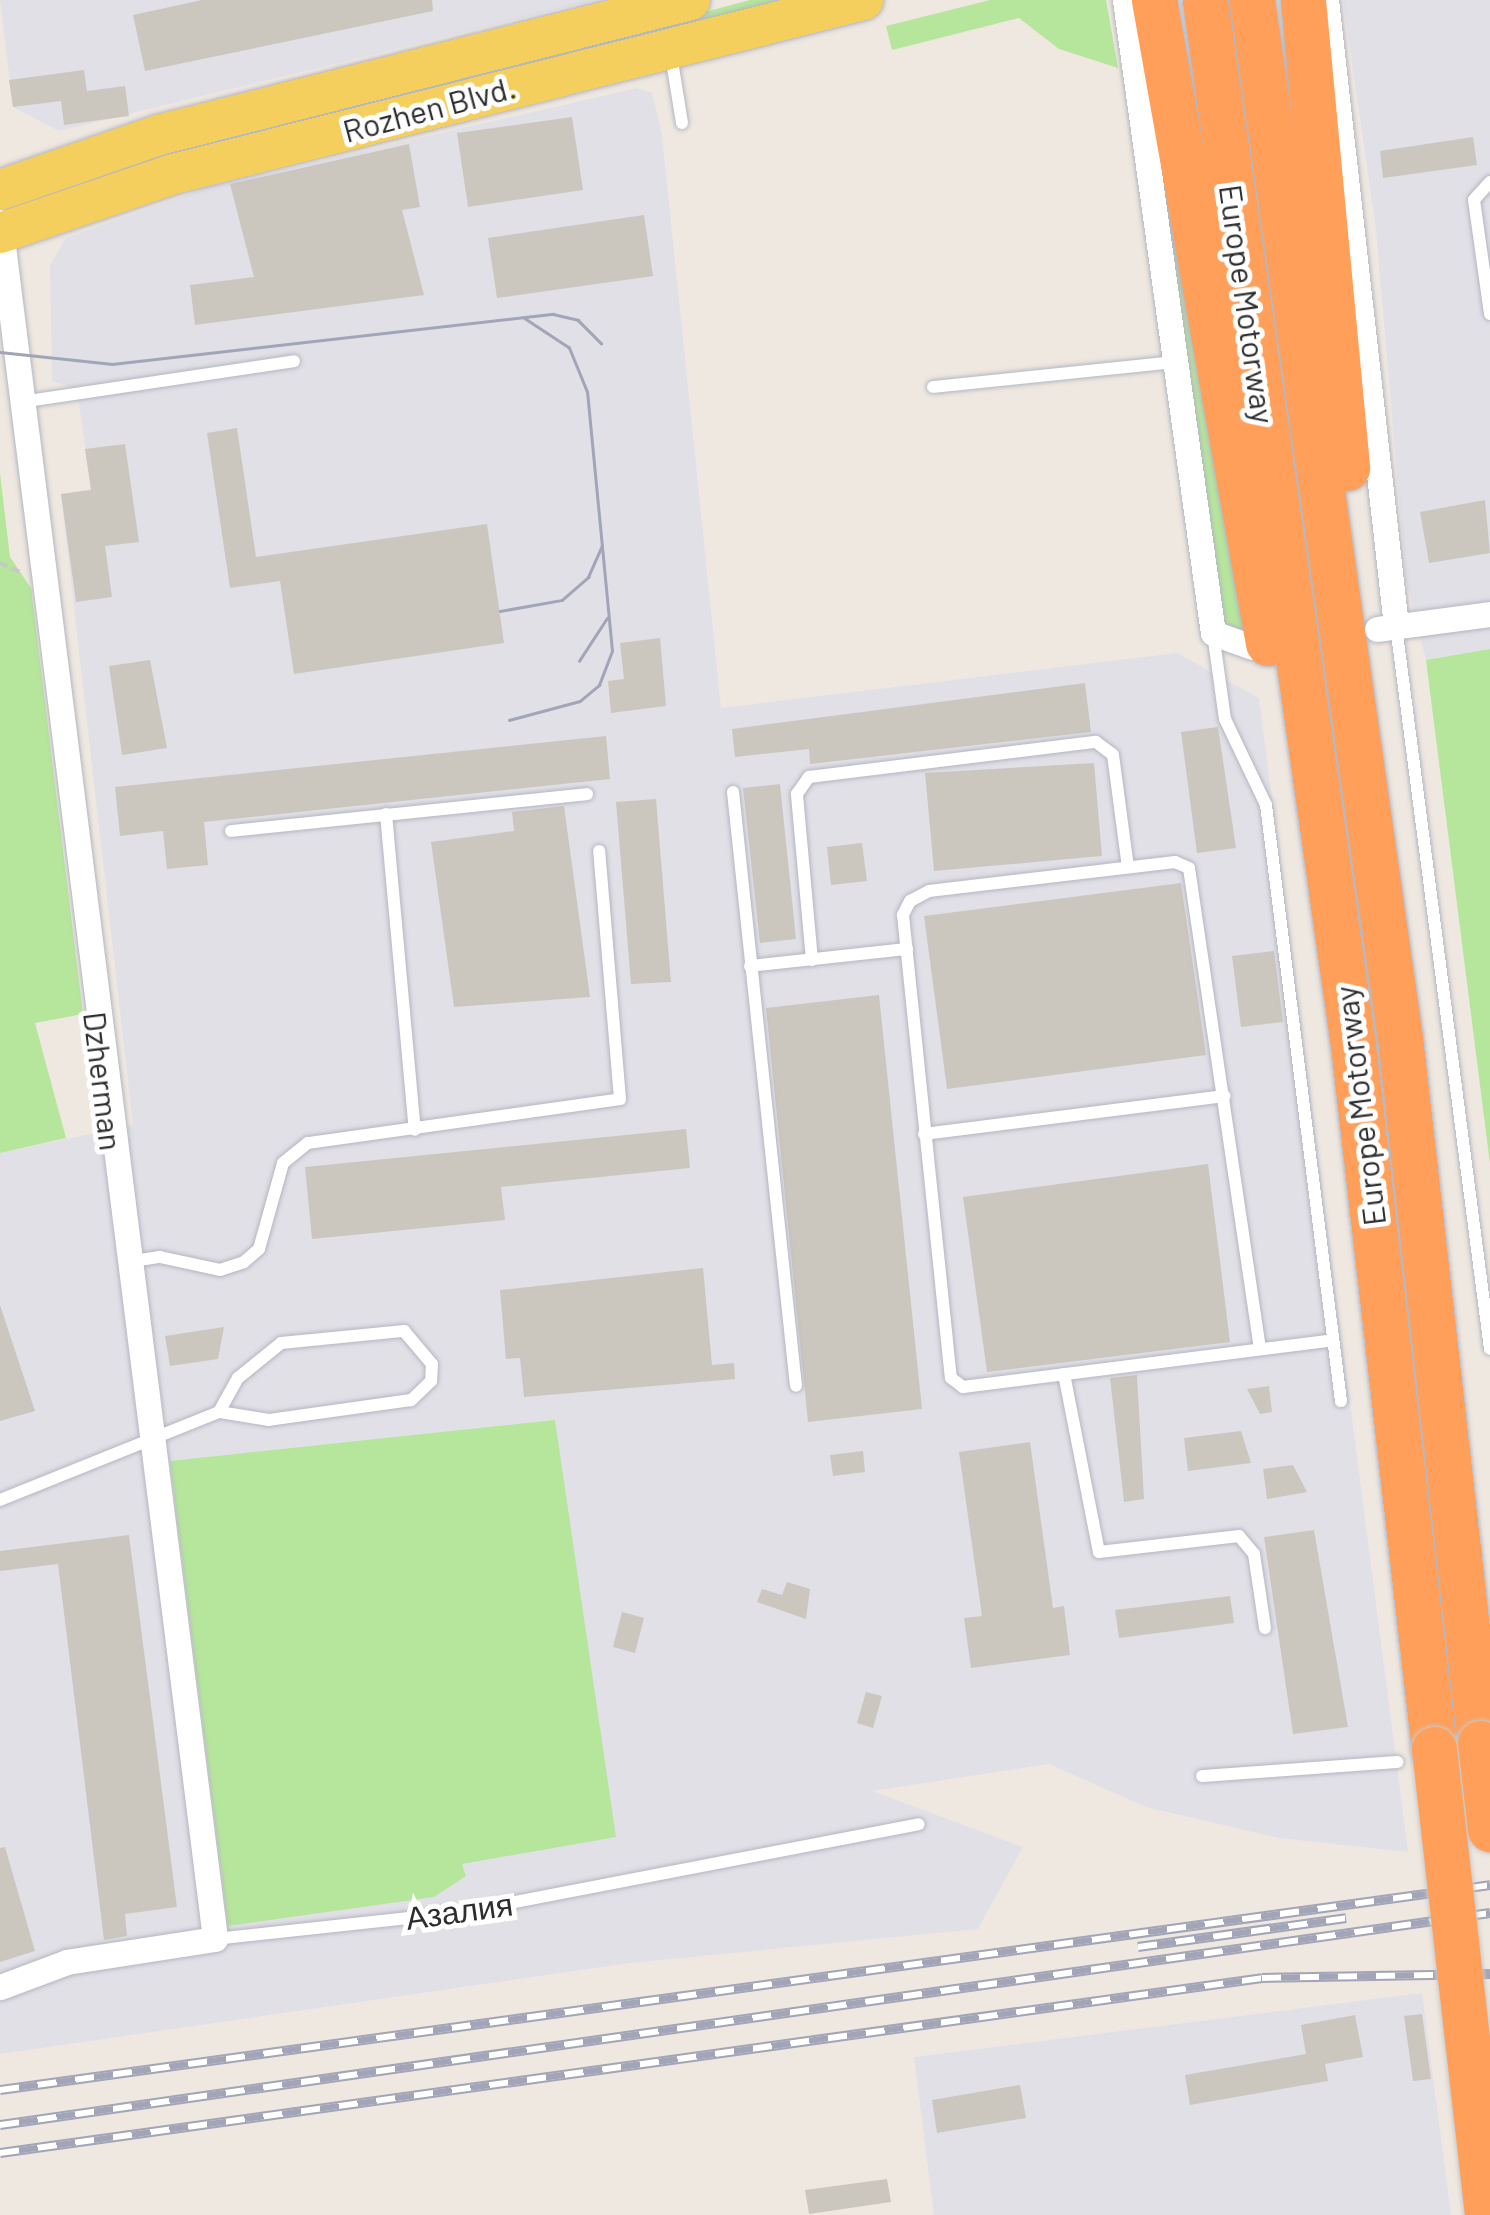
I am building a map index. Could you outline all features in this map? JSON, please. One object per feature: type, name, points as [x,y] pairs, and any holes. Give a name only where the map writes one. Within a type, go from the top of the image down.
[{"type":"highway","points":[[1154,0],[1235,484],[1352,1044]]},
{"type":"highway","name":"Europe Motorway","points":[[1205,0],[1352,1044],[1416,1756],[1488,2215]]},
{"type":"highway","name":"Europe Motorway","points":[[1252,0],[1400,1038],[1490,1829]]},
{"type":"highway","points":[[1303,0],[1400,1038]]},
{"type":"main road","name":"Rozhen Blvd.","points":[[0,190],[159,135],[690,0]]},
{"type":"main road","name":"Rozhen Blvd.","points":[[0,233],[170,174],[863,0]]},
{"type":"street","points":[[1124,0],[1213,633],[1252,647]]},
{"type":"street","points":[[1326,0],[1387,628],[1490,614]]},
{"type":"street","name":"Dzherman","points":[[0,222],[19,402],[215,1939]]},
{"type":"street","name":"Азалия","points":[[0,1987],[67,1962],[215,1939]]},
{"type":"lane","points":[[670,48],[682,122]]},
{"type":"lane","points":[[1490,182],[1474,200],[1490,314]]},
{"type":"lane","points":[[19,402],[294,361]]},
{"type":"lane","points":[[933,387],[1174,362]]},
{"type":"lane","points":[[1387,628],[1490,1349]]},
{"type":"lane","points":[[1213,633],[1225,719],[1266,804],[1341,1402]]},
{"type":"lane","points":[[812,960],[797,794],[810,777],[1096,742],[1113,755],[1128,868]]},
{"type":"lane","points":[[732,792],[796,1386]]},
{"type":"lane","points":[[231,831],[587,794]]},
{"type":"lane","points":[[386,814],[415,1130]]},
{"type":"lane","points":[[127,1262],[160,1258],[220,1270],[244,1262],[259,1249],[292,1152],[620,1099],[598,851]]},
{"type":"lane","points":[[1260,1349],[1190,868],[1128,868],[928,891],[903,915],[951,1378],[963,1387],[1333,1340]]},
{"type":"lane","points":[[750,966],[906,949]]},
{"type":"lane","points":[[924,1134],[1224,1096]]},
{"type":"lane","points":[[0,1500],[150,1445],[219,1412],[253,1363],[281,1343],[322,1332],[404,1331],[432,1364],[432,1381],[411,1400],[269,1420],[219,1412]]},
{"type":"lane","points":[[1064,1374],[1099,1552],[1239,1536],[1254,1554],[1265,1628]]},
{"type":"lane","points":[[1202,1776],[1416,1756]]},
{"type":"lane","name":"Азалия","points":[[215,1939],[463,1912],[919,1824]]},
{"type":"shaded area","points":[[0,0],[596,0],[59,131],[13,107]]},
{"type":"shaded area","points":[[1343,0],[1490,0],[1490,649],[1426,660],[1406,580],[1376,230]]},
{"type":"shaded area","points":[[637,88],[652,93],[662,135],[721,708],[1177,653],[1259,698],[1408,1852],[1279,1838],[1146,1807],[1049,1764],[872,1791],[1023,1847],[978,1929],[630,1963],[0,2054],[0,1153],[133,1125],[61,494],[91,489],[77,389],[52,381],[50,265],[66,238],[212,186]]},
{"type":"shaded area","points":[[1422,1993],[1451,2215],[934,2215],[914,2057]]},
{"type":"green space","points":[[750,0],[793,0],[69,192],[66,182]]},
{"type":"green space","points":[[990,0],[1106,0],[1118,68],[1059,49],[1019,18],[892,50],[886,26]]},
{"type":"green space","points":[[1138,11],[1251,639],[1226,628],[1215,611]]},
{"type":"green space","points":[[0,473],[10,557],[31,588],[83,1014],[35,1023],[66,1138],[0,1153]]},
{"type":"green space","points":[[1490,649],[1490,1164],[1426,660]]},
{"type":"green space","points":[[555,1420],[616,1837],[462,1864],[466,1876],[434,1897],[228,1926],[170,1461]]},
{"type":"building","points":[[202,0],[432,0],[433,11],[145,71],[133,15]]},
{"type":"building","points":[[84,70],[87,91],[125,86],[129,116],[64,125],[61,101],[13,107],[9,80]]},
{"type":"building","points":[[572,117],[583,190],[468,207],[457,133]]},
{"type":"building","points":[[1473,137],[1477,165],[1383,178],[1380,151]]},
{"type":"building","points":[[409,144],[420,207],[402,210],[424,295],[195,325],[190,285],[254,277],[230,184]]},
{"type":"building","points":[[644,215],[653,276],[497,298],[488,238]]},
{"type":"building","points":[[237,428],[256,557],[487,524],[504,643],[294,674],[280,581],[230,588],[207,433]]},
{"type":"building","points":[[125,444],[139,542],[105,546],[112,597],[76,602],[61,494],[91,490],[85,449]]},
{"type":"building","points":[[1485,500],[1490,553],[1429,563],[1420,512]]},
{"type":"building","points":[[660,638],[666,706],[611,713],[608,681],[624,679],[620,643]]},
{"type":"building","points":[[150,660],[167,748],[122,755],[109,666]]},
{"type":"building","points":[[1085,683],[1091,732],[810,764],[809,749],[735,757],[732,729]]},
{"type":"building","points":[[1218,727],[1236,848],[1197,853],[1181,732]]},
{"type":"building","points":[[606,736],[610,779],[204,822],[208,865],[167,869],[163,831],[120,836],[115,787]]},
{"type":"building","points":[[1094,763],[1102,856],[934,871],[925,773]]},
{"type":"building","points":[[780,784],[796,939],[760,943],[743,788]]},
{"type":"building","points":[[656,799],[671,982],[631,984],[616,802]]},
{"type":"building","points":[[564,806],[590,997],[454,1007],[431,842],[514,831],[512,812]]},
{"type":"building","points":[[862,843],[867,881],[831,885],[827,847]]},
{"type":"building","points":[[1181,883],[1206,1055],[947,1089],[924,916]]},
{"type":"building","points":[[1274,951],[1283,1022],[1241,1027],[1232,956]]},
{"type":"building","points":[[879,995],[922,1409],[808,1422],[766,1008]]},
{"type":"building","points":[[686,1129],[690,1168],[501,1187],[505,1220],[312,1239],[305,1167]]},
{"type":"building","points":[[1208,1164],[1230,1342],[987,1372],[963,1197]]},
{"type":"building","points":[[703,1268],[712,1365],[734,1363],[735,1379],[524,1397],[520,1358],[506,1359],[500,1290]]},
{"type":"building","points":[[0,1305],[35,1411],[0,1421]]},
{"type":"building","points":[[224,1327],[218,1359],[170,1366],[165,1336]]},
{"type":"building","points":[[1137,1375],[1144,1499],[1124,1502],[1110,1378]]},
{"type":"building","points":[[1269,1386],[1272,1412],[1260,1414],[1247,1389]]},
{"type":"building","points":[[1241,1431],[1251,1463],[1188,1471],[1184,1438]]},
{"type":"building","points":[[1030,1442],[1053,1608],[1064,1606],[1070,1655],[971,1668],[964,1618],[982,1616],[959,1452]]},
{"type":"building","points":[[863,1451],[865,1472],[833,1476],[830,1455]]},
{"type":"building","points":[[1293,1465],[1307,1492],[1267,1499],[1263,1469]]},
{"type":"building","points":[[1314,1530],[1348,1727],[1293,1734],[1264,1537]]},
{"type":"building","points":[[129,1535],[177,1907],[125,1914],[127,1936],[104,1940],[58,1564],[0,1571],[0,1551]]},
{"type":"building","points":[[787,1582],[810,1589],[806,1619],[757,1602],[762,1589],[782,1595]]},
{"type":"building","points":[[1230,1596],[1234,1623],[1119,1638],[1115,1610]]},
{"type":"building","points":[[622,1612],[644,1618],[635,1653],[613,1647]]},
{"type":"building","points":[[866,1692],[882,1696],[873,1728],[857,1723]]},
{"type":"building","points":[[5,1847],[35,1951],[0,1962],[0,1848]]},
{"type":"building","points":[[1422,2014],[1431,2079],[1413,2081],[1404,2016]]},
{"type":"building","points":[[1355,2015],[1363,2057],[1325,2064],[1328,2081],[1190,2105],[1185,2075],[1306,2054],[1301,2025]]},
{"type":"building","points":[[1020,2085],[1026,2118],[937,2133],[932,2100]]},
{"type":"building","points":[[887,2179],[891,2202],[809,2214],[805,2190]]},
{"type":"tram line","points":[[0,352],[112,364],[553,314],[578,320],[601,343]]},
{"type":"tram line","points":[[509,720],[580,701],[599,685],[612,651],[587,392],[569,348],[525,319]]},
{"type":"tram line","points":[[500,611],[562,600],[588,577],[602,546]]},
{"type":"tram line","points":[[579,661],[607,618]]},
{"type":"railway","points":[[0,2090],[1490,1885]]},
{"type":"railway","points":[[0,2125],[1490,1913]]},
{"type":"railway","points":[[1138,1947],[1346,1918]]},
{"type":"railway","points":[[0,2153],[1262,1978],[1490,1974]]}]
